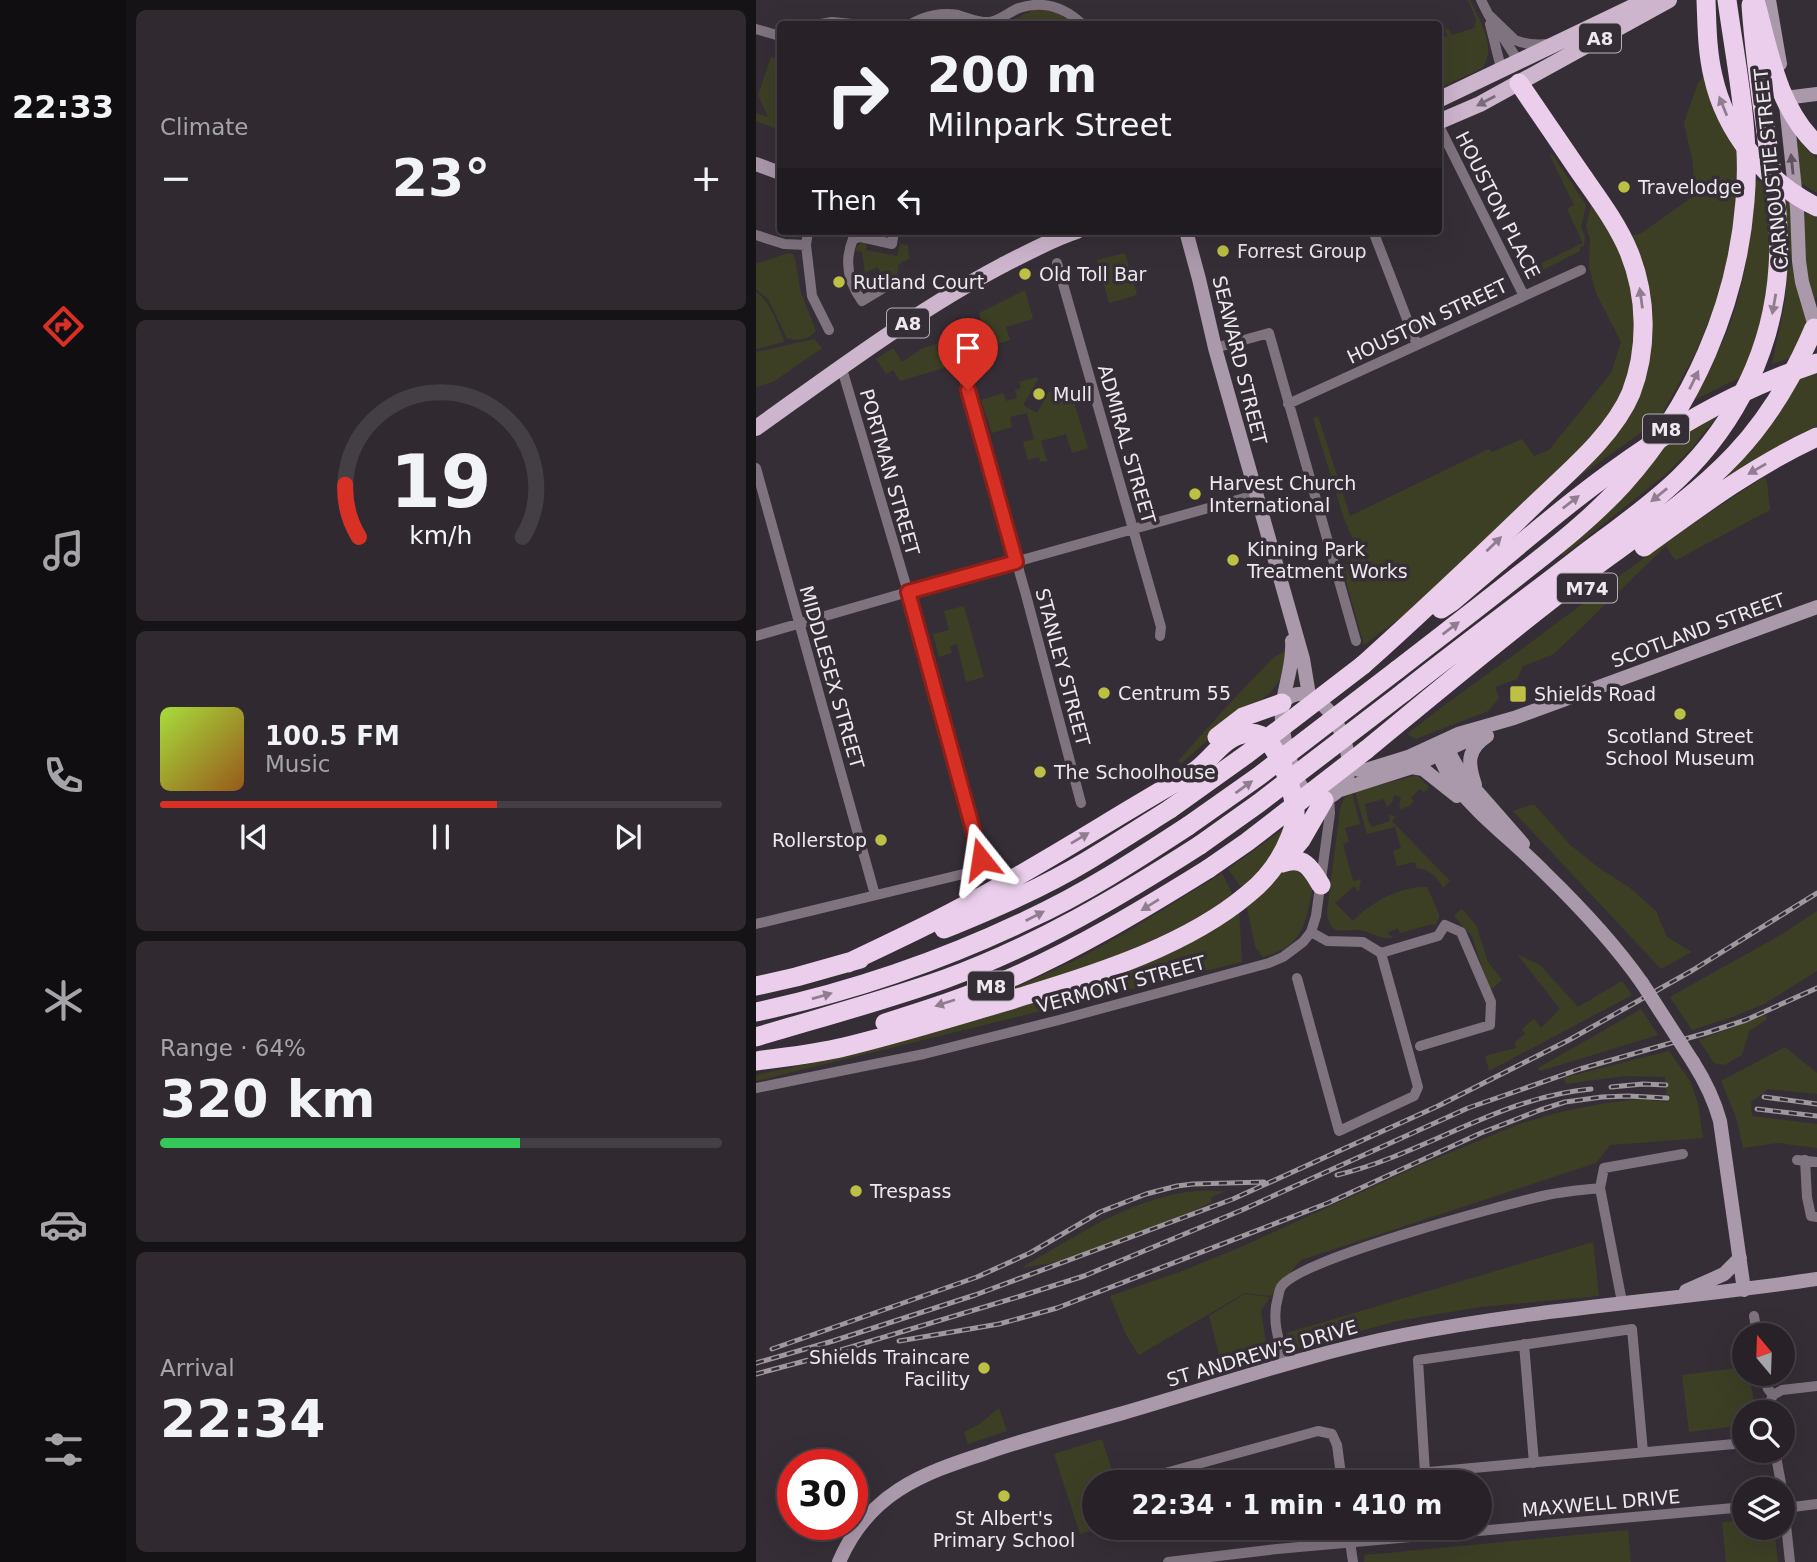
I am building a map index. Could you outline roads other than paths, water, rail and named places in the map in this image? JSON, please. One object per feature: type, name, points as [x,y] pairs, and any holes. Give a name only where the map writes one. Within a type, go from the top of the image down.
[{"type":"highway","points":[[1706,0],[1712,73],[1723,108],[1734,130],[1766,170],[1817,207]]},
{"type":"highway","name":"M8","points":[[756,1012],[825,996],[927,962],[1028,920],[1124,868],[1259,776],[1397,670],[1525,571],[1589,517],[1623,483],[1642,462],[1688,391],[1721,316],[1731,282],[1742,228],[1746,156],[1727,0]]},
{"type":"highway","name":"M8","points":[[756,1035],[882,1000],[947,978],[983,964],[1095,910],[1200,845],[1259,803],[1670,486],[1704,452],[1734,411],[1754,372],[1770,324],[1777,288],[1778,227],[1754,50],[1753,0]]},
{"type":"highway","points":[[1753,0],[1782,95],[1798,123],[1817,145]]},
{"type":"highway","name":"M8","points":[[756,986],[848,963],[917,940],[999,907],[1086,862],[1247,754],[1432,610],[1590,451],[1618,417],[1631,392],[1644,329],[1641,290],[1629,252],[1606,210],[1525,79]]},
{"type":"highway","name":"M8","points":[[756,1060],[873,1027],[954,1001],[1004,981],[1114,926],[1208,869],[1366,750],[1495,644],[1685,500],[1715,474],[1737,452],[1772,407],[1816,327]]},
{"type":"highway","points":[[1432,610],[1453,601],[1560,510],[1608,473],[1668,433],[1719,404],[1817,363]]},
{"type":"highway","name":"M74","points":[[1366,750],[1716,495],[1817,437]]},
{"type":"highway","name":"M8","points":[[848,963],[960,908],[1145,799],[1243,717],[1283,702]]},
{"type":"highway","points":[[1145,799],[1199,769],[1237,735],[1260,735],[1271,744],[1283,767],[1296,812],[1292,834],[1270,874]]},
{"type":"highway","points":[[756,1060],[841,1048],[965,1015],[1059,986],[1163,945],[1218,917],[1270,874],[1301,839],[1331,796]]},
{"type":"highway","points":[[1270,874],[1295,860],[1303,862],[1314,872],[1321,885]]},
{"type":"main road","name":"A8","points":[[1442,98],[1647,0]]},
{"type":"main road","name":"A8","points":[[1442,125],[1669,0]]},
{"type":"main road","points":[[1519,62],[1525,79]]},
{"type":"main road","points":[[1504,69],[1525,79]]},
{"type":"main road","name":"A8","points":[[756,428],[965,285],[1067,235]]},
{"type":"street","points":[[1481,0],[1519,62]]},
{"type":"street","name":"CARNOUSTIE STREET","points":[[1769,0],[1785,98],[1802,282],[1816,327]]},
{"type":"street","points":[[992,21],[1019,7],[1048,3],[1060,7],[1079,21]]},
{"type":"street","points":[[917,21],[957,15],[980,21]]},
{"type":"street","points":[[1488,15],[1521,43],[1557,43]]},
{"type":"street","points":[[1488,15],[1504,69]]},
{"type":"street","points":[[756,29],[777,35]]},
{"type":"street","points":[[1785,98],[1817,94]]},
{"type":"street","name":"HOUSTON PLACE","points":[[1442,130],[1524,296]]},
{"type":"street","points":[[756,164],[777,172]]},
{"type":"street","points":[[756,235],[784,244],[806,245]]},
{"type":"street","points":[[807,235],[806,245],[812,296],[829,330]]},
{"type":"street","points":[[892,283],[862,301],[854,290],[848,270],[848,251],[853,239],[861,237],[892,244],[893,235]]},
{"type":"street","name":"SEAWARD STREET","points":[[1187,235],[1255,495],[1303,659],[1309,695]]},
{"type":"street","points":[[1375,235],[1417,345]]},
{"type":"street","name":"ADMIRAL STREET","points":[[1057,262],[1161,627],[1160,636]]},
{"type":"street","name":"HOUSTON STREET","points":[[1288,404],[1581,270]]},
{"type":"street","points":[[1215,348],[1269,333],[1356,641]]},
{"type":"street","name":"STANLEY STREET","points":[[953,339],[1081,803]]},
{"type":"street","name":"PORTMAN STREET","points":[[842,369],[908,592],[984,869],[876,895]]},
{"type":"street","name":"MIDDLESEX STREET","points":[[757,475],[876,895]]},
{"type":"street","points":[[756,636],[1255,495]]},
{"type":"street","name":"SCOTLAND STREET","points":[[1331,796],[1412,767],[1458,734],[1514,718],[1817,607]]},
{"type":"street","name":"SEAWARD STREET","points":[[1291,619],[1293,653],[1281,719],[1285,741],[1300,785],[1316,799],[1331,796]]},
{"type":"street","points":[[1283,702],[1298,693],[1309,695],[1321,702],[1333,718],[1347,752],[1349,765],[1347,779],[1331,796],[1321,885],[1311,932],[1327,941],[1363,942],[1381,953],[1418,1087],[1414,1096],[1339,1131],[1297,978]]},
{"type":"street","points":[[1478,793],[1469,769],[1474,747],[1514,718]]},
{"type":"street","points":[[1441,748],[1545,872]]},
{"type":"street","points":[[1441,748],[1452,782],[1497,830],[1545,872],[1623,955],[1708,1086],[1720,1121],[1744,1290]]},
{"type":"street","name":"SCOTLAND STREET","points":[[1349,765],[1366,770],[1441,748]]},
{"type":"street","points":[[1412,767],[1423,769],[1476,809]]},
{"type":"street","points":[[756,924],[876,895]]},
{"type":"street","points":[[1381,953],[1438,936],[1445,925],[1461,932],[1492,1002],[1490,1025],[1420,1046]]},
{"type":"street","name":"VERMONT STREET","points":[[756,1088],[924,1054],[1269,963],[1295,950],[1311,932]]},
{"type":"street","points":[[1622,1303],[1600,1188],[1604,1168],[1683,1154]]},
{"type":"street","points":[[1817,1162],[1801,1160],[1811,1216],[1817,1217]]},
{"type":"street","points":[[1286,1364],[1276,1333],[1273,1310],[1281,1286],[1303,1271],[1345,1254],[1454,1220],[1548,1195],[1600,1188]]},
{"type":"street","points":[[1661,1298],[1689,1290],[1724,1274],[1740,1258]]},
{"type":"street","name":"ST ANDREW'S DRIVE","points":[[839,1562],[851,1539],[873,1510],[899,1490],[933,1471],[1046,1433],[1364,1343],[1550,1311],[1744,1290],[1817,1279]]},
{"type":"street","points":[[1754,1316],[1755,1323]]},
{"type":"street","points":[[1424,1470],[1418,1360],[1632,1329],[1643,1452]]},
{"type":"street","points":[[1524,1343],[1534,1463]]},
{"type":"street","points":[[1767,1386],[1773,1395]]},
{"type":"street","points":[[1771,1400],[1773,1395],[1782,1390],[1817,1386]]},
{"type":"street","points":[[1176,1470],[1318,1431],[1332,1434],[1338,1445],[1341,1470]]},
{"type":"street","points":[[1457,1470],[1732,1444]]},
{"type":"street","points":[[1795,1503],[1817,1504]]},
{"type":"street","name":"MAXWELL DRIVE","points":[[1168,1562],[1350,1542],[1732,1508]]},
{"type":"street","points":[[1788,1540],[1790,1562]]},
{"type":"street","points":[[1350,1542],[1353,1562]]},
{"type":"railway","points":[[756,1363],[975,1295],[1233,1199],[1438,1106],[1569,1040],[1693,970],[1817,893]]},
{"type":"railway","points":[[811,1359],[1084,1276],[1242,1210],[1468,1108],[1580,1069],[1746,1020],[1817,988]]},
{"type":"railway","points":[[1611,1087],[1666,1085]]},
{"type":"railway","points":[[1337,1175],[1401,1154],[1525,1103],[1591,1089]]},
{"type":"railway","points":[[899,1341],[999,1324],[1057,1308],[1328,1203],[1481,1133],[1565,1102],[1602,1097],[1667,1098]]},
{"type":"railway","points":[[1764,1097],[1817,1104]]},
{"type":"railway","points":[[1757,1109],[1817,1116]]},
{"type":"railway","points":[[772,1349],[977,1277],[1030,1253],[1100,1212],[1146,1194],[1193,1184],[1264,1182]]},
{"type":"railway","points":[[756,1374],[820,1357]]},
{"type":"place","name":"Travelodge","points":[[1624,187]]},
{"type":"place","name":"Forrest Group","points":[[1223,251]]},
{"type":"place","name":"Old Toll Bar","points":[[1025,274]]},
{"type":"place","name":"Rutland Court","points":[[839,282]]},
{"type":"place","name":"Mull","points":[[1039,394]]},
{"type":"place","name":"Harvest Church International","points":[[1195,494]]},
{"type":"place","name":"Kinning Park Treatment Works","points":[[1233,560]]},
{"type":"place","name":"Centrum 55","points":[[1104,693]]},
{"type":"place","name":"Shields Road","points":[[1518,694]]},
{"type":"place","name":"Scotland Street School Museum","points":[[1680,714]]},
{"type":"place","name":"The Schoolhouse","points":[[1040,772]]},
{"type":"place","name":"Rollerstop","points":[[881,840]]},
{"type":"place","name":"Trespass","points":[[856,1191]]},
{"type":"place","name":"Shields Traincare Facility","points":[[984,1368]]},
{"type":"place","name":"St Albert's Primary School","points":[[1004,1496]]}]
